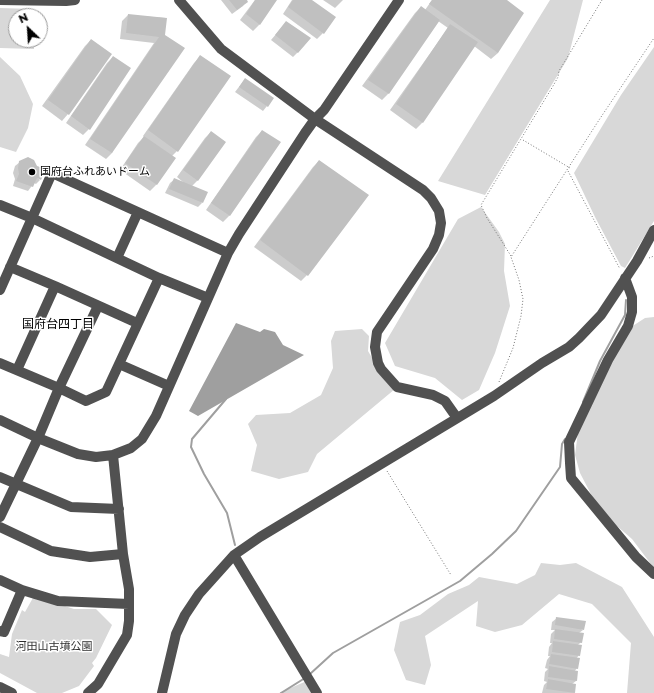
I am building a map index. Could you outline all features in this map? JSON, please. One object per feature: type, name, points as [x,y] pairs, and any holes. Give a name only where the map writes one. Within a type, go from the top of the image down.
[{"type":"street","points":[[0,0],[75,0]]},
{"type":"street","points":[[179,0],[221,49],[315,119],[423,190],[431,198],[439,211],[441,223],[439,235],[433,249],[377,332],[375,347],[381,369],[397,387],[432,395],[445,401],[457,418]]},
{"type":"street","points":[[0,420],[38,438],[78,454],[96,457],[113,456],[131,448],[142,439],[156,416],[228,253],[254,209],[315,119],[324,110],[398,0]]},
{"type":"street","points":[[0,290],[52,174],[228,253]]},
{"type":"street","points":[[0,204],[159,278],[208,298]]},
{"type":"street","points":[[117,258],[138,212]]},
{"type":"street","points":[[162,693],[176,634],[184,615],[199,594],[234,555],[260,537],[494,396],[574,342],[601,315],[637,261],[654,230]]},
{"type":"street","points":[[10,267],[137,323]]},
{"type":"street","points":[[0,362],[86,401],[106,392],[159,278]]},
{"type":"street","points":[[625,278],[632,297],[632,312],[628,326],[608,360],[568,442],[572,478],[589,501],[636,557],[654,574]]},
{"type":"street","points":[[17,370],[55,286]]},
{"type":"street","points":[[0,518],[98,306]]},
{"type":"street","points":[[119,364],[169,386]]},
{"type":"street","points":[[88,693],[98,684],[127,635],[129,621],[129,589],[123,554],[113,456]]},
{"type":"street","points":[[0,477],[71,507],[119,510]]},
{"type":"street","points":[[0,526],[51,551],[90,557],[123,554]]},
{"type":"street","points":[[234,555],[317,693]]},
{"type":"street","points":[[0,580],[22,590],[58,601],[129,604]]},
{"type":"street","points":[[0,630],[4,632],[22,590]]},
{"type":"street","points":[[0,687],[12,693]]},
{"type":"path","points":[[499,382],[513,348],[521,316],[523,299],[519,280],[511,257],[487,218],[482,205],[553,86],[558,77],[559,71],[602,0]]},
{"type":"path","points":[[511,257],[570,168],[599,120],[654,38]]},
{"type":"path","points":[[522,139],[570,168]]},
{"type":"path","points":[[568,171],[625,278]]},
{"type":"path","points":[[382,463],[451,575]]},
{"type":"green space","points":[[550,0],[583,0],[568,58],[485,195],[438,181]]},
{"type":"green space","points":[[0,8],[8,8],[8,48],[34,49],[0,48]]},
{"type":"green space","points":[[654,47],[654,221],[625,268],[621,266],[574,173],[621,95]]},
{"type":"green space","points":[[0,57],[20,76],[33,104],[28,128],[16,152],[0,147]]},
{"type":"green space","points":[[481,207],[499,232],[505,244],[504,271],[510,306],[495,353],[479,390],[462,400],[435,378],[395,366],[385,343],[458,219]]},
{"type":"green space","points":[[654,317],[654,568],[632,539],[617,526],[593,498],[580,473],[575,455],[578,432],[625,331],[645,318]]},
{"type":"green space","points":[[362,329],[369,336],[368,351],[382,375],[395,389],[317,454],[308,472],[279,479],[251,471],[257,445],[248,424],[256,415],[290,413],[321,395],[333,368],[331,341],[335,331]]},
{"type":"green space","points":[[541,563],[560,565],[576,563],[622,587],[654,637],[654,693],[627,693],[631,643],[592,604],[559,594],[522,625],[495,632],[476,626],[478,601],[425,636],[431,665],[425,685],[406,680],[394,650],[400,622],[420,615],[448,594],[469,585],[479,577],[517,584],[535,575]]},
{"type":"green space","name":"河田山古墳公園","points":[[34,596],[74,609],[96,609],[112,625],[96,658],[92,663],[94,666],[79,686],[62,693],[37,693],[0,673],[0,654],[9,657],[12,634],[22,610],[25,612]]},
{"type":"green space","points":[[309,680],[320,693],[279,693]]},
{"type":"shaded area","points":[[236,323],[260,332],[264,329],[275,332],[283,345],[304,355],[198,416],[189,411]]},
{"type":"building","points":[[229,0],[247,0],[248,2],[237,10]]},
{"type":"building","points":[[255,0],[277,0],[260,25],[246,14]]},
{"type":"building","points":[[293,0],[312,0],[336,17],[324,34],[288,7]]},
{"type":"building","points":[[432,0],[507,0],[524,13],[498,53],[429,4]]},
{"type":"building","points":[[421,6],[440,20],[389,94],[368,80]]},
{"type":"building","points":[[128,14],[167,18],[165,35],[185,48],[112,153],[90,139],[159,37],[126,33]]},
{"type":"building","points":[[286,21],[311,38],[298,53],[275,35]]},
{"type":"building","points":[[450,24],[478,42],[423,123],[396,104]]},
{"type":"building","points":[[91,39],[112,54],[69,115],[48,100]]},
{"type":"building","points":[[200,55],[231,76],[178,152],[148,130]]},
{"type":"building","points":[[113,56],[131,68],[90,130],[71,116]]},
{"type":"building","points":[[245,78],[274,98],[268,107],[239,87]]},
{"type":"building","points":[[262,130],[281,142],[230,216],[211,203]]},
{"type":"building","points":[[211,131],[226,142],[198,181],[183,170]]},
{"type":"building","points":[[144,136],[176,158],[157,185],[125,163]]},
{"type":"building","name":"国府台ふれあいドーム","points":[[28,157],[34,160],[37,166],[46,169],[41,180],[37,178],[33,187],[16,181],[19,174],[19,161]]},
{"type":"building","points":[[319,160],[369,195],[308,276],[260,240]]},
{"type":"building","points":[[174,178],[208,192],[203,203],[169,189]]},
{"type":"building","points":[[556,617],[586,621],[584,630],[555,625]]},
{"type":"building","points":[[555,629],[584,633],[582,643],[554,639]]},
{"type":"building","points":[[553,641],[582,645],[580,656],[552,652]]},
{"type":"building","points":[[551,654],[580,658],[578,669],[549,664]]},
{"type":"building","points":[[549,666],[578,671],[577,681],[548,677]]},
{"type":"building","points":[[548,679],[576,684],[575,693],[546,689]]},
{"type":"waterway","points":[[583,402],[600,361],[625,315],[626,300]]},
{"type":"waterway","points":[[226,399],[192,439],[191,447],[204,474],[227,513],[235,545]]},
{"type":"waterway","points":[[310,674],[333,653],[460,581],[492,554],[516,531],[560,467],[562,444],[565,439]]},
{"type":"waterway","points":[[281,693],[305,678]]},
{"type":"place","name":"国府台ふれあいドーム","points":[[32,172]]},
{"type":"district","name":"国府台四丁目","points":[[58,324]]}]
